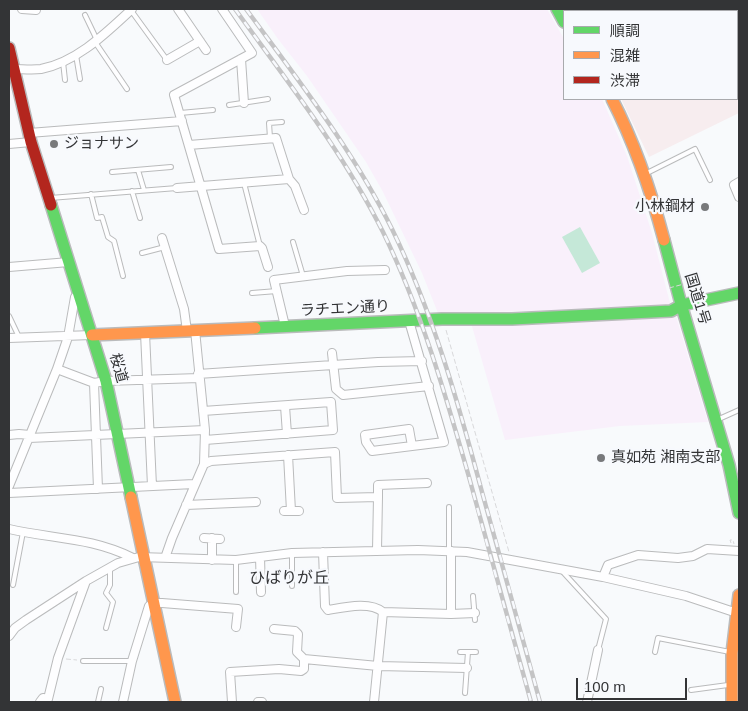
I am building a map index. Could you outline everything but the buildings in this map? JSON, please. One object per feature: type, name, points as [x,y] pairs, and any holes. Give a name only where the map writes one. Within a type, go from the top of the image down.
[{"type":"main road","points":[[557,9],[563,20]]},
{"type":"main road","name":"桜道","points":[[9,48],[11,66],[30,137],[106,381],[175,702]]},
{"type":"main road","name":"国道1号","points":[[612,100],[644,174],[655,206],[732,474],[739,513]]},
{"type":"main road","name":"ラチエン通り","points":[[92,335],[671,311],[682,305],[739,293]]},
{"type":"main road","points":[[732,702],[732,653],[739,595]]},
{"type":"street","points":[[22,9],[36,9]]},
{"type":"street","points":[[11,66],[41,69],[62,62],[96,41],[131,9]]},
{"type":"street","points":[[178,9],[206,50]]},
{"type":"street","points":[[222,9],[252,53],[174,95],[219,249],[260,246],[268,267]]},
{"type":"street","points":[[167,60],[200,41]]},
{"type":"street","points":[[241,59],[244,103]]},
{"type":"street","points":[[9,144],[30,137],[181,117]]},
{"type":"street","points":[[189,145],[276,138],[289,179],[295,186],[304,210]]},
{"type":"street","points":[[177,188],[289,179]]},
{"type":"street","points":[[739,182],[734,185],[739,197]]},
{"type":"street","points":[[162,238],[191,330],[199,376],[205,430],[204,464],[194,484],[165,558]]},
{"type":"street","points":[[9,267],[69,262]]},
{"type":"street","points":[[285,326],[274,280],[385,270]]},
{"type":"street","points":[[9,486],[58,369],[68,337],[74,303],[79,293]]},
{"type":"street","points":[[410,321],[444,442],[412,446],[372,451],[366,442],[365,435],[409,429],[412,446]]},
{"type":"street","points":[[145,333],[152,486]]},
{"type":"street","name":"ラチエン通り","points":[[9,338],[92,335]]},
{"type":"street","points":[[332,353],[336,389],[343,395],[429,386]]},
{"type":"street","points":[[58,369],[94,383],[333,365],[422,361]]},
{"type":"street","points":[[94,383],[98,489]]},
{"type":"street","points":[[203,411],[331,402],[333,430],[205,440]]},
{"type":"street","points":[[285,406],[287,434]]},
{"type":"street","points":[[9,435],[96,435],[205,430]]},
{"type":"street","points":[[204,464],[210,461],[335,452],[337,498],[378,497]]},
{"type":"street","points":[[288,455],[292,511]]},
{"type":"street","points":[[377,550],[378,485],[428,483]]},
{"type":"street","points":[[9,493],[194,484]]},
{"type":"street","points":[[186,505],[255,502]]},
{"type":"street","points":[[9,529],[102,545],[132,558]]},
{"type":"street","points":[[212,538],[212,560]]},
{"type":"street","points":[[603,577],[608,565],[638,556],[678,558],[692,556],[707,549],[739,551]]},
{"type":"street","points":[[9,636],[15,628],[26,620],[86,581],[110,567],[132,558],[236,560],[292,553],[377,550],[467,552],[603,577],[686,596],[737,620]]},
{"type":"street","points":[[450,551],[451,614]]},
{"type":"street","points":[[323,552],[325,606],[328,610],[351,606],[378,607],[384,612],[475,616]]},
{"type":"street","points":[[260,557],[261,592]]},
{"type":"street","points":[[40,702],[44,698],[48,699],[58,658],[86,581]]},
{"type":"street","points":[[123,702],[147,610],[154,603],[162,602],[238,609],[236,627]]},
{"type":"street","points":[[374,702],[384,612]]},
{"type":"street","points":[[274,629],[295,631],[298,634],[297,652],[304,659],[378,666],[467,668]]},
{"type":"street","points":[[587,702],[598,650]]},
{"type":"street","points":[[232,702],[230,672],[279,669],[301,671],[304,669],[304,659]]},
{"type":"lane","points":[[131,9],[167,60]]},
{"type":"lane","points":[[85,15],[96,41],[127,88]]},
{"type":"lane","points":[[76,55],[80,79]]},
{"type":"lane","points":[[62,62],[65,80]]},
{"type":"lane","points":[[229,105],[268,99]]},
{"type":"lane","points":[[181,117],[213,110]]},
{"type":"lane","points":[[270,138],[269,123],[282,122]]},
{"type":"lane","points":[[644,174],[695,149],[710,180]]},
{"type":"lane","points":[[112,172],[171,167]]},
{"type":"lane","points":[[138,170],[144,190]]},
{"type":"lane","points":[[244,183],[260,246]]},
{"type":"lane","points":[[48,198],[177,188]]},
{"type":"lane","points":[[132,191],[140,218]]},
{"type":"lane","points":[[91,194],[97,218],[102,217],[108,237],[114,241],[123,276]]},
{"type":"lane","points":[[293,242],[303,276]]},
{"type":"lane","points":[[142,253],[165,247]]},
{"type":"lane","points":[[252,293],[277,291]]},
{"type":"lane","points":[[9,316],[19,338]]},
{"type":"lane","points":[[717,420],[739,410]]},
{"type":"lane","points":[[449,507],[450,551]]},
{"type":"lane","points":[[13,584],[23,532]]},
{"type":"lane","points":[[292,553],[292,586]]},
{"type":"lane","points":[[236,560],[236,592]]},
{"type":"lane","points":[[106,628],[113,602],[106,594],[110,585],[110,567]]},
{"type":"lane","points":[[560,569],[606,620],[598,650]]},
{"type":"lane","points":[[473,596],[475,616]]},
{"type":"lane","points":[[655,652],[658,638],[732,653]]},
{"type":"lane","points":[[460,652],[476,652]]},
{"type":"lane","points":[[465,693],[468,652]]},
{"type":"lane","points":[[83,661],[132,662]]},
{"type":"lane","points":[[691,690],[732,685]]},
{"type":"lane","points":[[98,702],[101,689]]},
{"type":"path","points":[[669,288],[684,284]]},
{"type":"path","points":[[442,319],[454,353],[511,560]]},
{"type":"path","points":[[58,658],[83,661]]},
{"type":"shaded area","points":[[257,9],[547,9],[563,37],[563,100],[602,100],[627,156],[652,233],[670,303],[668,305],[579,310],[438,313],[422,273],[383,192],[366,162],[307,76]]},
{"type":"shaded area","points":[[739,9],[739,113],[649,157],[621,100],[738,100],[738,10],[672,10]]},
{"type":"shaded area","points":[[669,315],[676,317],[708,422],[620,426],[505,440],[471,323]]},
{"type":"green space","points":[[580,227],[600,263],[582,273],[562,237]]},
{"type":"railway","points":[[235,9],[332,145],[367,202],[397,261],[421,322],[451,414],[531,702]]},
{"type":"railway","points":[[246,9],[305,89],[360,171],[377,200],[407,261],[432,325],[454,391],[540,702]]},
{"type":"traffic: fast","points":[[557,9],[563,20]]},
{"type":"traffic: fast","points":[[51,205],[106,381],[131,497]]},
{"type":"traffic: fast","points":[[664,240],[729,465],[739,513]]},
{"type":"traffic: fast","points":[[255,328],[442,319],[512,319],[671,311],[682,305],[739,293]]},
{"type":"traffic: slow","points":[[612,100],[642,168],[664,240]]},
{"type":"traffic: slow","points":[[92,335],[255,328]]},
{"type":"traffic: slow","points":[[131,497],[175,702]]},
{"type":"traffic: slow","points":[[732,702],[732,653],[739,595]]},
{"type":"traffic: jam","points":[[9,48],[31,142],[51,205]]},
{"type":"place","name":"ジョナサン","points":[[54,144]]},
{"type":"place","name":"小林鋼材","points":[[705,207]]},
{"type":"place","name":"真如苑 湘南支部","points":[[601,458]]},
{"type":"district","name":"ひばりが丘","points":[[289,579]]}]
